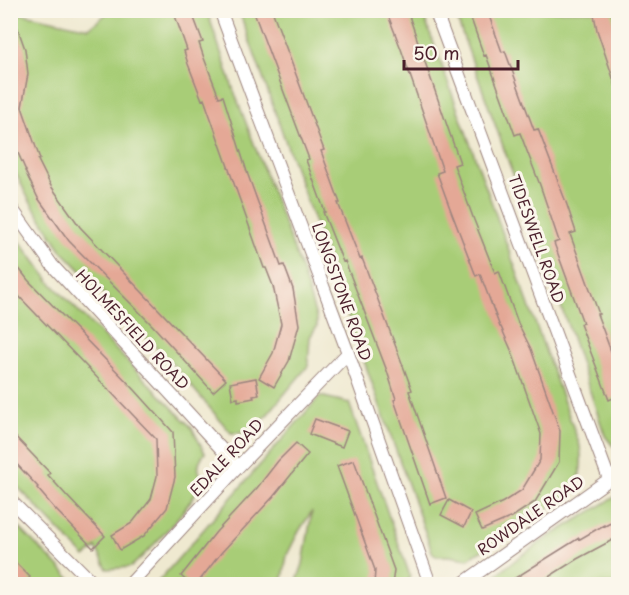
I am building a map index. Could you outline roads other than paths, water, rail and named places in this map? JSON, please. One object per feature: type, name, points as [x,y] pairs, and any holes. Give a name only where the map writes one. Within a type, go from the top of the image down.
[{"type":"street","name":"LONGSTONE ROAD","points":[[220,10],[348,353],[430,585]]},
{"type":"street","name":"TIDESWELL ROAD","points":[[435,10],[614,476]]},
{"type":"street","name":"HOLMESFIELD ROAD","points":[[10,206],[52,265],[238,467]]},
{"type":"street","name":"EDALE ROAD","points":[[130,585],[238,467],[348,353]]},
{"type":"street","name":"ROWDALE ROAD","points":[[462,585],[614,476]]},
{"type":"street","points":[[10,500],[94,585]]}]
